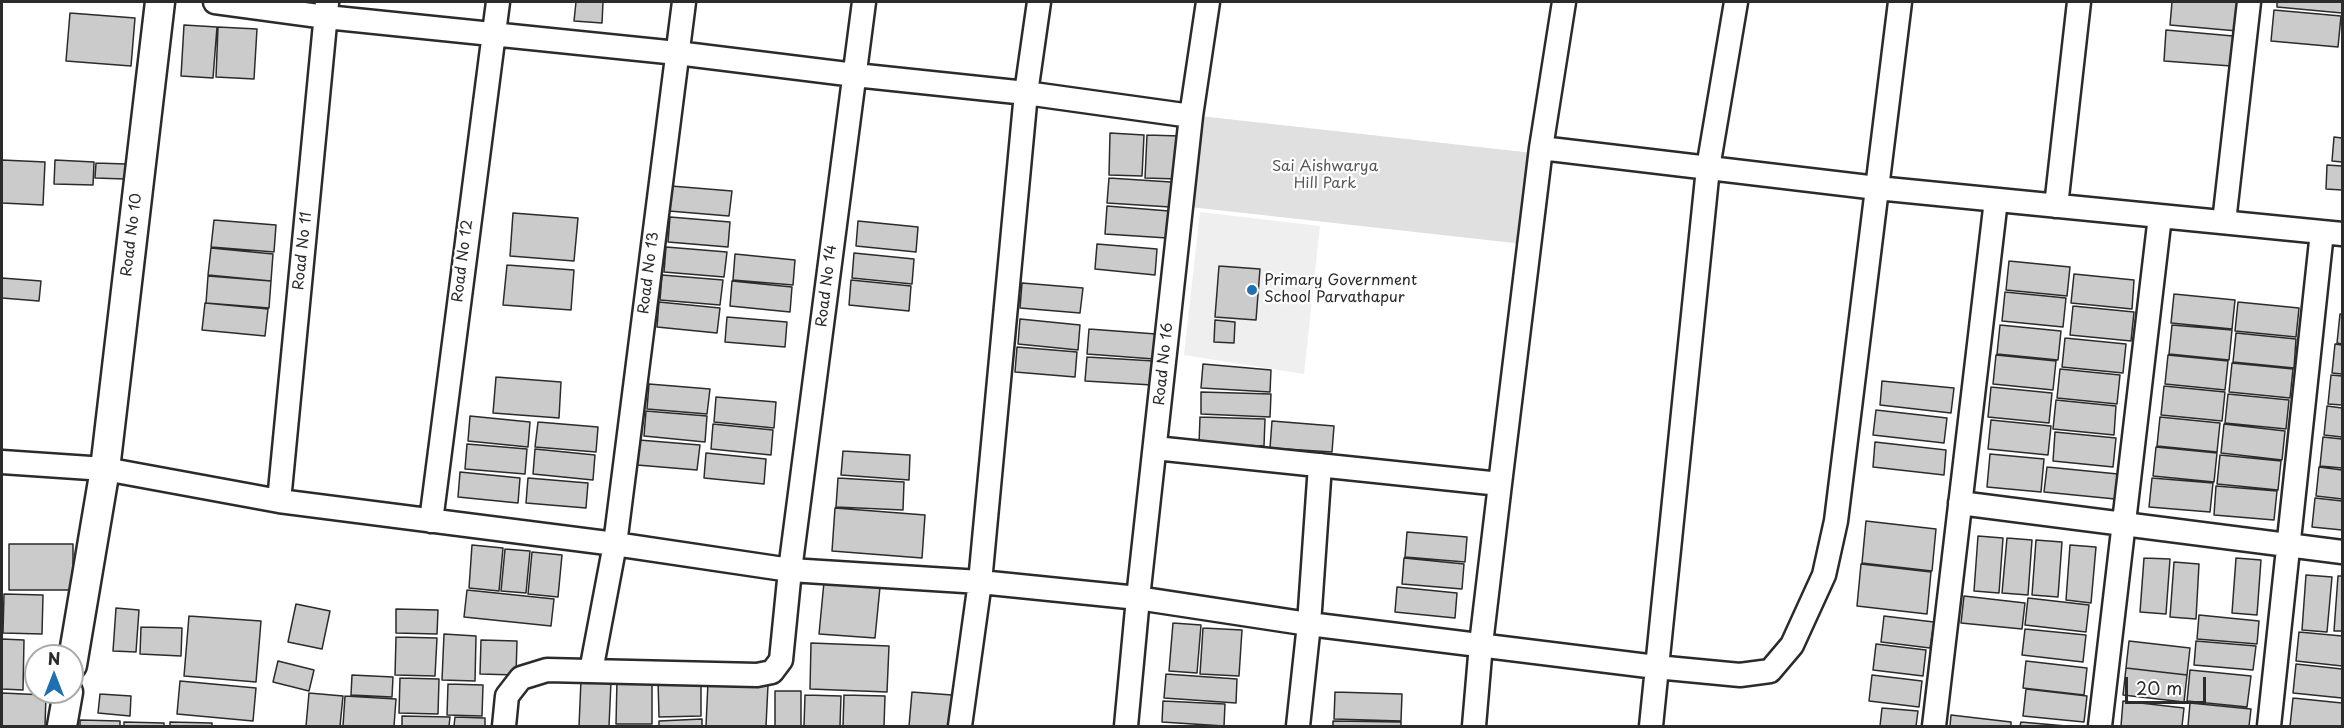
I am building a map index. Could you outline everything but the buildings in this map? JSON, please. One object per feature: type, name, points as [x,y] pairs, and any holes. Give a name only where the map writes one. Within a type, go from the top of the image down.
[{"type":"street","name":"Road No 10","points":[[76,644],[105,470],[160,2]]},
{"type":"street","points":[[215,2],[327,9],[492,33],[1026,93],[1191,116]]},
{"type":"street","name":"Road No 12","points":[[431,521],[492,33],[498,2]]},
{"type":"street","name":"Road No 13","points":[[591,671],[615,544],[684,2]]},
{"type":"street","name":"Road No 14","points":[[591,671],[757,675],[772,672],[781,660],[790,570],[864,2]]},
{"type":"street","points":[[960,726],[980,582],[1026,93],[1039,2]]},
{"type":"street","name":"Road No 16","points":[[1126,726],[1191,116],[1208,2]]},
{"type":"street","points":[[1474,726],[1481,644],[1541,148],[1564,2]]},
{"type":"street","points":[[1651,726],[1708,168],[1736,2]]},
{"type":"street","points":[[2,462],[105,470],[279,501],[615,544],[790,570],[980,582],[1138,598],[1309,624],[1656,667],[1740,675],[1770,671],[1792,645],[1824,575],[1836,521],[1900,2]]},
{"type":"street","points":[[2056,206],[2079,2]]},
{"type":"street","points":[[2224,222],[2249,2]]},
{"type":"street","name":"Road No 11","points":[[279,501],[327,9]]},
{"type":"street","points":[[1541,148],[1877,188],[2332,233],[2288,545],[2270,726]]},
{"type":"street","points":[[1934,726],[1996,200]]},
{"type":"street","points":[[2100,726],[2160,216]]},
{"type":"street","points":[[1155,448],[1500,484]]},
{"type":"street","points":[[1298,726],[1309,624],[1320,465]]},
{"type":"street","points":[[1960,503],[2343,552]]},
{"type":"street","points":[[504,726],[507,696],[521,678],[547,670],[591,671]]},
{"type":"street","points":[[62,726],[66,704]]},
{"type":"shaded area","name":"Primary Government School Parvathapur","points":[[1200,212],[1320,226],[1304,374],[1184,355]]},
{"type":"green space","name":"Sai Aishwarya Hill Park","points":[[1200,116],[1533,153],[1523,244],[1190,207]]},
{"type":"place","name":"Primary Government School Parvathapur","points":[[1252,290]]}]
